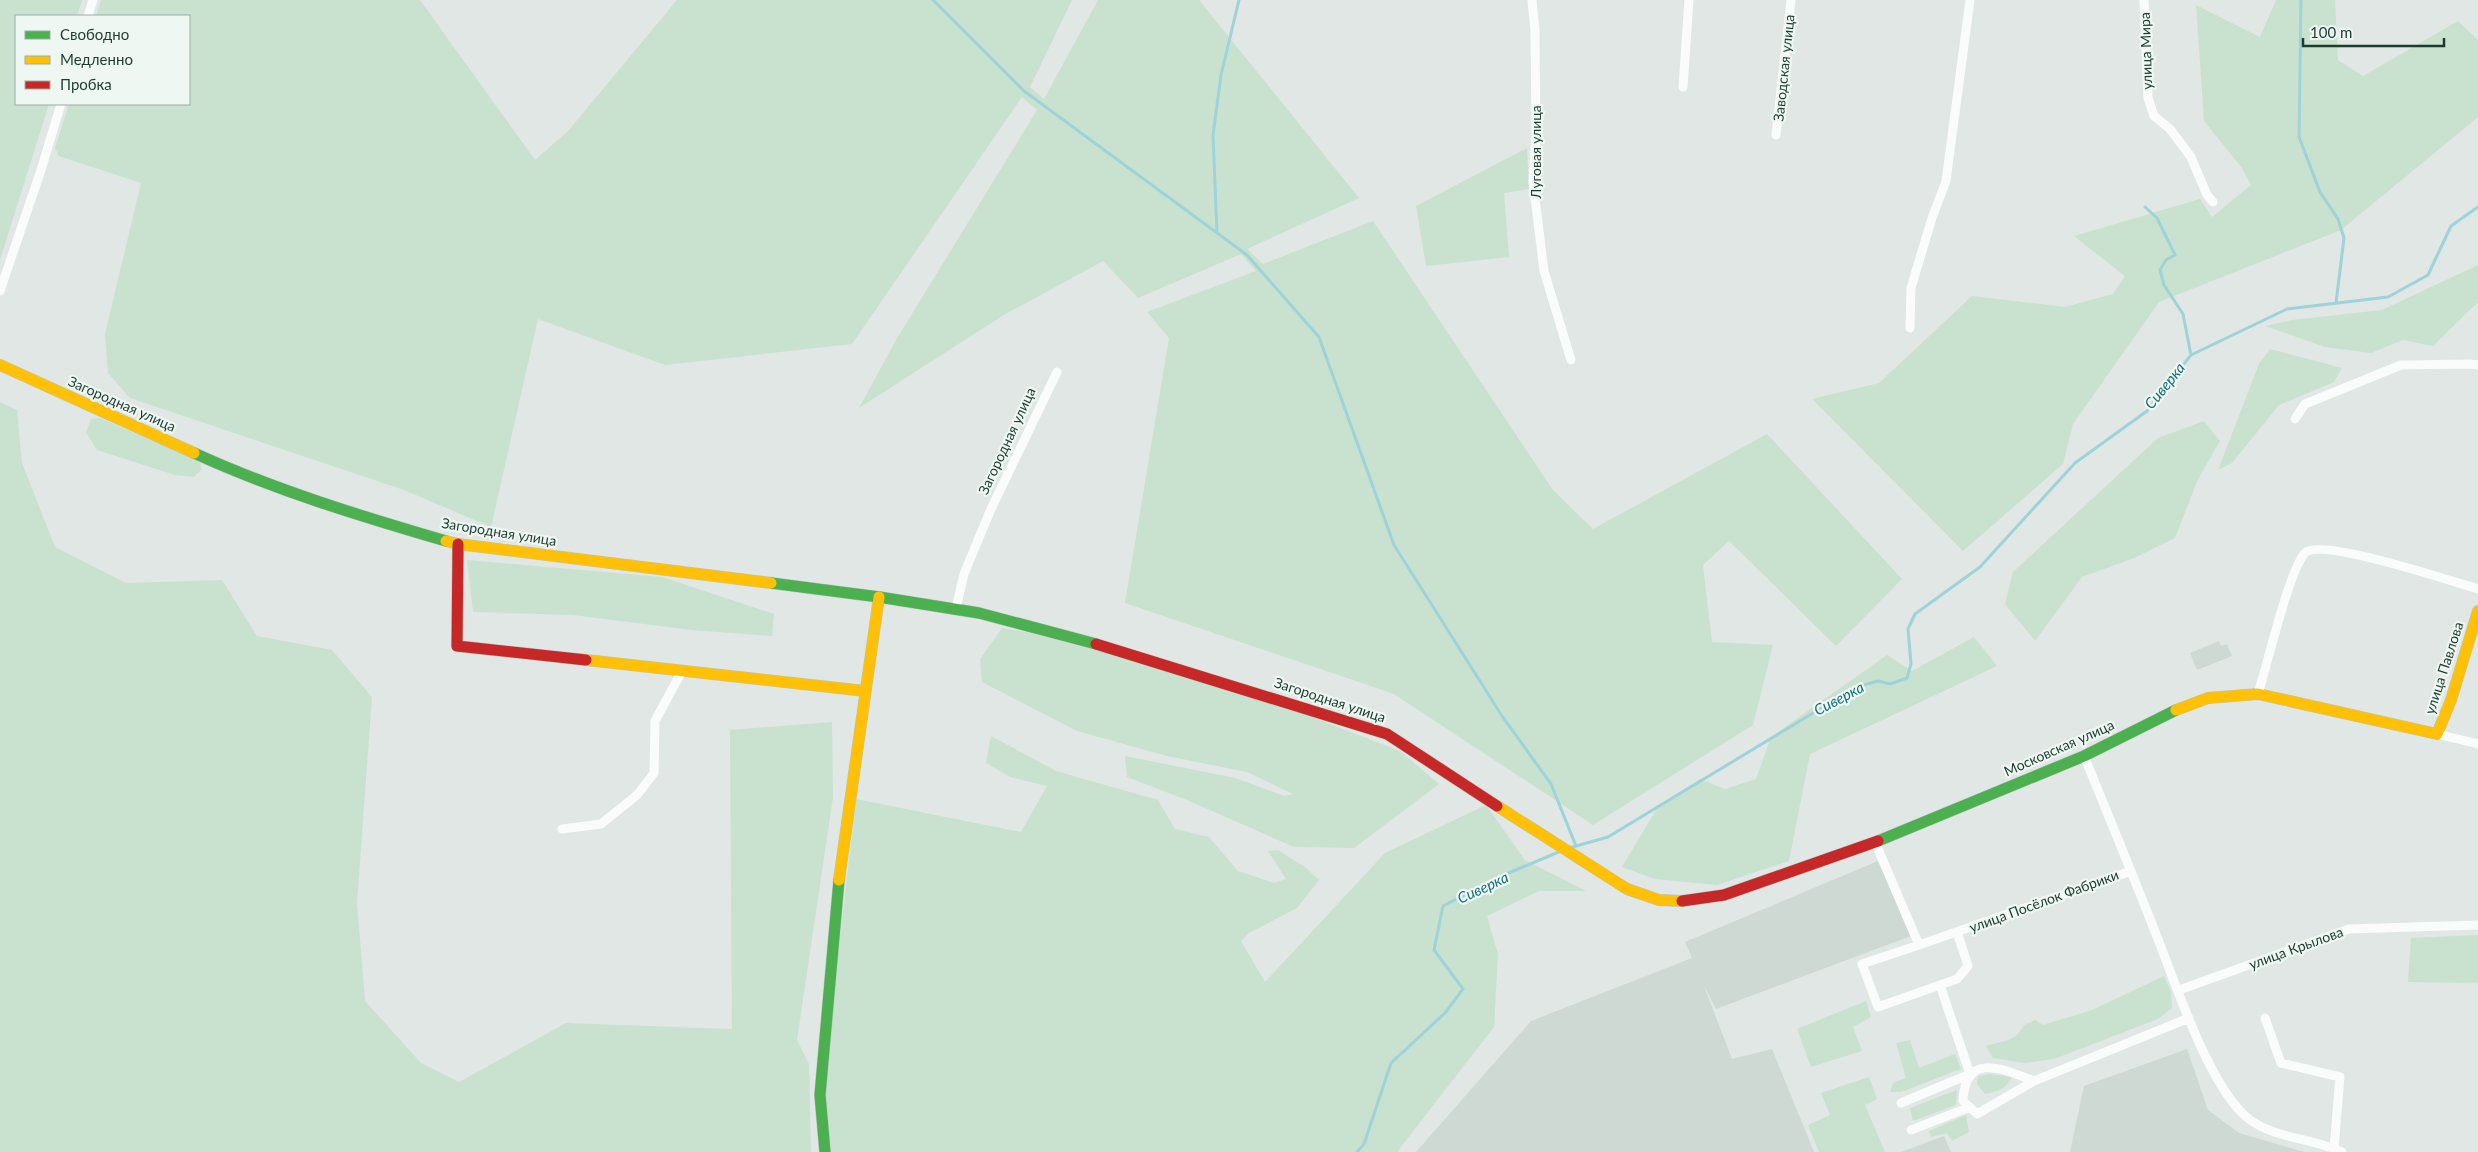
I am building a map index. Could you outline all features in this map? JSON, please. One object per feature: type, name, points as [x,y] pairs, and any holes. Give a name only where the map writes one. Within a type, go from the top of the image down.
[{"type":"main road","name":"Загородная улица","points":[[4,367],[231,470],[338,510],[458,544],[956,608],[1112,648],[1387,734],[1595,870],[1628,889],[1659,900]]},
{"type":"main road","points":[[458,544],[458,646],[865,691]]},
{"type":"main road","points":[[825,1152],[820,1095],[837,894],[879,597]]},
{"type":"main road","name":"улица Павлова","points":[[2437,734],[2451,700],[2478,611]]},
{"type":"main road","name":"Московская улица","points":[[1659,900],[1689,901],[1724,895],[1875,842],[2084,756],[2172,711],[2208,698],[2258,694],[2437,734]]},
{"type":"street","points":[[88,15],[93,0]]},
{"type":"street","name":"Луговая улица","points":[[1532,0],[1535,31],[1536,136],[1533,182],[1544,270],[1571,360]]},
{"type":"street","points":[[1683,87],[1689,0]]},
{"type":"street","name":"Заводская улица","points":[[1776,135],[1790,0]]},
{"type":"street","points":[[1910,328],[1911,288],[1946,181],[1970,0]]},
{"type":"street","name":"улица Мира","points":[[2144,0],[2148,98],[2154,116],[2170,129],[2191,157],[2207,195],[2213,202]]},
{"type":"street","points":[[0,291],[41,170],[60,105]]},
{"type":"street","points":[[2295,419],[2305,404],[2402,365],[2470,364],[2478,366]]},
{"type":"street","name":"Загородная улица","points":[[956,608],[964,574],[991,509],[1057,372]]},
{"type":"street","points":[[2258,694],[2294,574],[2306,552],[2314,548],[2371,557],[2478,589]]},
{"type":"street","points":[[562,829],[601,824],[637,795],[649,780],[654,773],[655,721],[682,671]]},
{"type":"street","name":"Московская улица","points":[[2437,734],[2478,744]]},
{"type":"street","name":"улица Посёлок Фабрики","points":[[2084,756],[2189,1018],[2215,1076],[2234,1106],[2251,1120],[2274,1131],[2338,1150]]},
{"type":"street","points":[[1875,842],[1920,945]]},
{"type":"street","name":"улица Посёлок Фабрики","points":[[1957,932],[1968,966],[1957,979],[1878,1008],[1862,964],[2131,870]]},
{"type":"street","name":"улица Крылова","points":[[2179,990],[2349,929],[2478,925]]},
{"type":"street","points":[[1940,985],[1970,1074],[1964,1086],[1963,1101],[1977,1114],[2034,1081],[2189,1018]]},
{"type":"street","points":[[2264,1018],[2281,1063],[2340,1077],[2338,1150]]},
{"type":"street","points":[[1901,1103],[1986,1067],[2012,1072],[2034,1081]]},
{"type":"street","points":[[1911,1130],[1970,1107]]},
{"type":"shaded area","points":[[2219,641],[2221,646],[2227,644],[2232,656],[2197,670],[2190,653]]},
{"type":"shaded area","points":[[1878,861],[1911,936],[1716,1009],[1704,986],[1732,1059],[1772,1049],[1814,1152],[1416,1152],[1531,1021],[1692,958],[1685,942]]},
{"type":"shaded area","points":[[2187,1049],[2208,1110],[2239,1133],[2304,1152],[2070,1152],[2084,1086]]},
{"type":"shaded area","points":[[1944,1136],[1951,1152],[1901,1152]]},
{"type":"green space","points":[[0,0],[82,0],[77,15],[15,15],[15,105],[49,105],[0,260]]},
{"type":"green space","points":[[101,0],[420,0],[535,160],[568,131],[677,0],[1072,0],[1030,87],[1044,99],[1098,0],[1199,0],[1359,198],[1247,249],[1263,264],[1373,221],[1553,490],[1593,529],[1767,434],[1902,579],[1836,646],[1729,541],[1703,565],[1712,642],[1773,645],[1753,725],[1593,825],[1394,694],[1125,603],[1169,338],[1147,312],[1256,271],[1241,254],[1138,298],[1103,261],[1002,316],[859,408],[896,340],[1037,110],[1022,97],[852,344],[665,365],[538,319],[491,527],[404,490],[130,398],[108,373],[105,334],[141,183],[59,156],[55,148],[69,105],[190,105],[190,15],[96,15]]},
{"type":"green space","points":[[2276,0],[2335,0],[2338,60],[2363,76],[2458,21],[2478,40],[2478,117],[2341,230],[2159,302],[2073,424],[2063,464],[1963,551],[1812,399],[1879,383],[1972,296],[2065,307],[2113,294],[2125,276],[2074,236],[2200,199],[2212,217],[2251,185],[2242,168],[2204,121],[2196,5],[2260,37]]},
{"type":"green space","points":[[1527,148],[1529,189],[1504,193],[1509,257],[1426,266],[1416,206]]},
{"type":"green space","points":[[2478,265],[2478,302],[2433,346],[2403,340],[2371,353],[2325,347],[2265,326],[2292,320],[2382,310]]},
{"type":"green space","points":[[2270,349],[2342,368],[2334,382],[2279,405],[2232,463],[2218,470],[2259,364]]},
{"type":"green space","points":[[0,402],[17,410],[22,463],[55,547],[126,583],[222,580],[257,636],[332,650],[372,697],[357,903],[365,1001],[421,1063],[459,1082],[566,1023],[732,1029],[730,730],[832,722],[833,797],[797,1040],[809,1064],[811,1152],[0,1152]]},
{"type":"green space","points":[[100,418],[199,461],[202,469],[194,477],[175,475],[97,450],[86,432],[91,419]]},
{"type":"green space","points":[[2204,421],[2220,441],[2198,479],[2175,538],[2134,558],[2082,577],[2035,641],[2005,604],[2013,572],[2158,438]]},
{"type":"green space","points":[[467,560],[662,577],[774,614],[772,636],[692,630],[573,615],[473,612]]},
{"type":"green space","points":[[1002,628],[1030,633],[1118,656],[1289,708],[1400,751],[1439,784],[1354,848],[1294,847],[1187,800],[1127,777],[1125,756],[1235,778],[1284,796],[1293,794],[1247,772],[1167,756],[1077,731],[982,682],[980,659]]},
{"type":"green space","points":[[1974,637],[1997,666],[1810,754],[1789,861],[1717,885],[1655,879],[1622,867],[1659,805],[1700,779],[1725,789],[1756,779],[1771,737],[1887,655],[1912,671]]},
{"type":"green space","points":[[991,736],[1056,771],[1158,800],[1175,829],[1209,837],[1238,871],[1274,883],[1286,879],[1268,851],[1278,850],[1305,867],[1319,880],[1297,908],[1249,933],[1241,941],[1265,982],[1385,853],[1486,805],[1525,860],[1586,891],[1539,891],[1487,916],[1498,954],[1494,1027],[1397,1152],[830,1152],[823,1085],[856,799],[1021,832],[1047,786],[1010,777],[986,763]]},
{"type":"green space","points":[[2478,935],[2478,983],[2408,982],[2411,938]]},
{"type":"green space","points":[[2164,976],[2171,992],[2172,1008],[2158,1019],[2054,1059],[2025,1063],[1993,1058],[1986,1046],[2013,1038],[2021,1031],[2024,1025],[2035,1020],[2043,1025],[2092,1010]]},
{"type":"green space","points":[[1866,1001],[1871,1017],[1853,1027],[1862,1051],[1811,1067],[1797,1029]]},
{"type":"green space","points":[[1910,1040],[1919,1068],[1955,1054],[1961,1069],[1901,1092],[1890,1092],[1893,1083],[1906,1078],[1896,1043]]},
{"type":"green space","points":[[1990,1074],[2012,1077],[2004,1087],[1985,1094],[1977,1084],[1978,1076]]},
{"type":"green space","points":[[1869,1077],[1877,1099],[1865,1105],[1885,1152],[1819,1152],[1808,1125],[1830,1115],[1821,1093]]},
{"type":"green space","points":[[1957,1090],[1956,1105],[1913,1121],[1910,1108]]},
{"type":"green space","points":[[1966,1115],[1969,1132],[1952,1141],[1947,1133],[1931,1137],[1929,1131]]},
{"type":"waterway","points":[[933,0],[1024,91],[1247,255],[1319,337],[1394,545],[1502,716],[1551,784],[1576,846]]},
{"type":"waterway","points":[[1217,233],[1213,135],[1221,75],[1239,0]]},
{"type":"waterway","points":[[2301,0],[2299,137],[2320,192],[2338,219],[2344,238],[2336,303]]},
{"type":"waterway","points":[[2145,207],[2157,218],[2175,255],[2166,260],[2160,270],[2164,285],[2183,314],[2191,355]]},
{"type":"waterway","name":"Сиверка","points":[[1569,848],[1608,837],[1856,687],[1878,681],[1890,684],[1907,678],[1911,664],[1908,629],[1915,614],[1980,567],[2075,463],[2147,411],[2191,355],[2287,309],[2388,297],[2428,275],[2451,226],[2478,207]]},
{"type":"waterway","name":"Сиверка","points":[[1357,1152],[1364,1144],[1391,1063],[1445,1013],[1463,989],[1434,950],[1443,906],[1499,877],[1561,851]]},
{"type":"traffic: fast","points":[[194,453],[287,491],[446,541]]},
{"type":"traffic: fast","points":[[771,583],[879,597],[979,613],[1096,644]]},
{"type":"traffic: fast","points":[[1878,841],[2084,756],[2176,710]]},
{"type":"traffic: fast","points":[[825,1152],[820,1095],[839,880]]},
{"type":"traffic: slow","points":[[0,365],[194,453]]},
{"type":"traffic: slow","points":[[446,541],[771,583]]},
{"type":"traffic: slow","points":[[839,880],[879,597]]},
{"type":"traffic: slow","points":[[2176,710],[2208,698],[2258,694],[2437,734],[2451,700],[2478,611]]},
{"type":"traffic: slow","points":[[586,660],[865,691]]},
{"type":"traffic: slow","points":[[1497,806],[1627,889],[1659,900],[1682,901]]},
{"type":"traffic: jam","points":[[458,544],[457,646],[586,660]]},
{"type":"traffic: jam","points":[[1096,644],[1387,734],[1497,806]]},
{"type":"traffic: jam","points":[[1682,901],[1724,895],[1878,841]]}]
